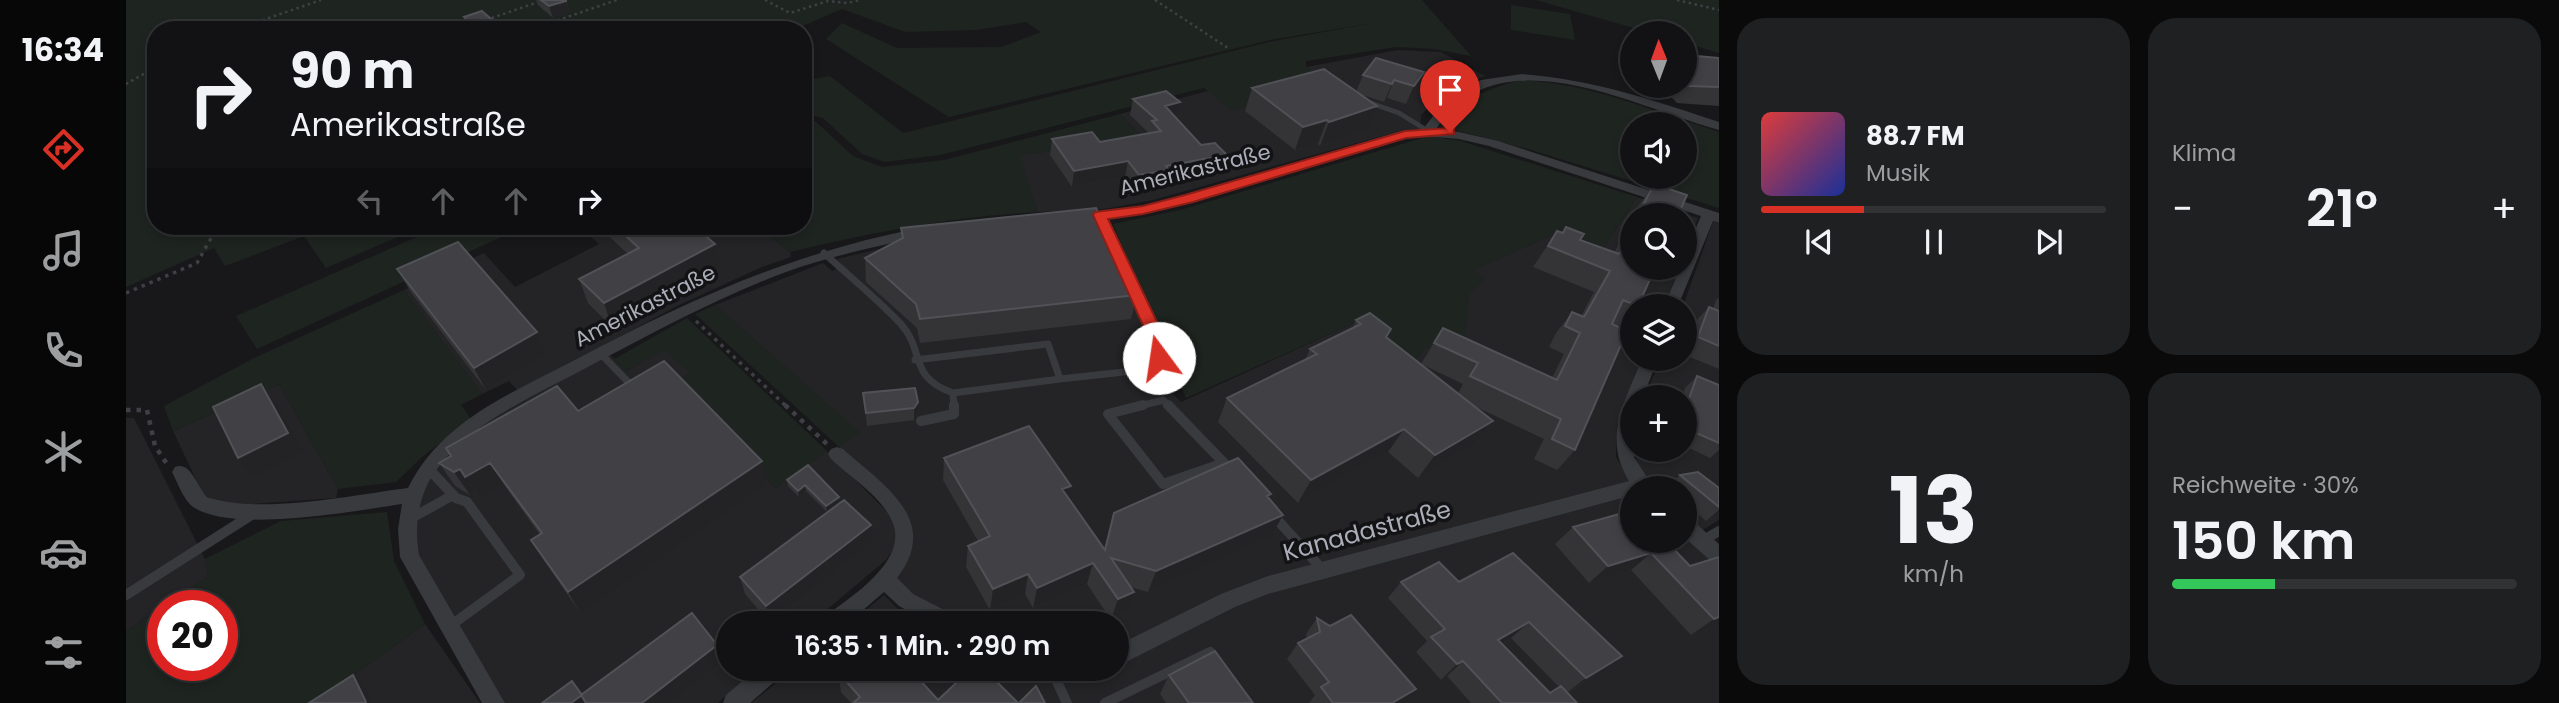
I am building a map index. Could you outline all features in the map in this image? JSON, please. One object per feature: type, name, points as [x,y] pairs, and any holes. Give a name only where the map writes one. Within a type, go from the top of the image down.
[{"type":"street","points":[[1428,131],[1434,118],[1452,101],[1473,89],[1519,75],[1567,80],[1719,126]]},
{"type":"street","name":"Amerikastraße","points":[[1064,218],[1143,210],[1189,199],[1405,134],[1428,131],[1467,135],[1714,216]]},
{"type":"street","points":[[1677,294],[1714,216]]},
{"type":"street","name":"Amerikastraße","points":[[494,703],[410,557],[407,520],[414,495],[441,452],[471,426],[507,403],[683,309],[746,281],[824,253],[934,229]]},
{"type":"street","points":[[837,454],[891,506],[903,522],[904,541],[886,581],[847,611]]},
{"type":"street","points":[[181,471],[197,499],[203,504],[225,510],[258,511],[414,495]]},
{"type":"street","name":"Kanadastraße","points":[[1129,650],[1228,600],[1268,585],[1620,492]]},
{"type":"street","points":[[1697,537],[1719,556]]},
{"type":"street","points":[[886,581],[906,600],[927,611]]},
{"type":"street","points":[[734,703],[760,681]]},
{"type":"lane","points":[[1362,100],[1399,113],[1428,131]]},
{"type":"lane","points":[[824,253],[902,325],[910,337],[915,360],[925,377],[932,384],[953,393],[1133,370],[1148,366],[1159,358],[1160,345],[1100,215]]},
{"type":"lane","points":[[915,360],[1048,344],[1060,379]]},
{"type":"lane","points":[[600,354],[632,386]]},
{"type":"lane","points":[[623,391],[642,380]]},
{"type":"lane","points":[[921,421],[954,414],[953,393]]},
{"type":"lane","points":[[1225,463],[1163,484],[1108,414],[1163,400],[1225,463],[1235,474]]},
{"type":"lane","points":[[429,469],[453,495],[467,502],[520,575],[450,626]]},
{"type":"lane","points":[[407,520],[453,495]]},
{"type":"lane","points":[[1262,503],[1323,570]]},
{"type":"lane","points":[[126,595],[258,511]]},
{"type":"lane","points":[[1702,541],[1719,531]]},
{"type":"lane","points":[[1105,703],[1210,652],[1225,672]]},
{"type":"lane","points":[[1057,681],[1067,703]]},
{"type":"path","points":[[260,21],[321,0]]},
{"type":"path","points":[[484,20],[544,0]]},
{"type":"path","points":[[555,21],[617,0]]},
{"type":"path","points":[[765,0],[777,10],[792,14],[829,1],[850,4],[861,0]]},
{"type":"path","points":[[1155,0],[1228,48]]},
{"type":"path","points":[[1677,0],[1719,10]]},
{"type":"path","points":[[126,84],[147,72]]},
{"type":"path","points":[[126,293],[197,262],[213,235]]},
{"type":"path","points":[[683,309],[837,454]]},
{"type":"path","points":[[126,410],[147,410],[159,453],[170,466],[181,471]]},
{"type":"shaded area","points":[[126,0],[1422,0],[1471,56],[1434,49],[1396,47],[1306,61],[1306,67],[1333,83],[1232,111],[1204,88],[940,155],[885,162],[862,154],[823,118],[812,115],[812,79],[830,76],[903,133],[1269,42],[1373,23],[1270,40],[949,117],[826,39],[842,23],[897,48],[1001,47],[1041,32],[1026,22],[977,30],[905,32],[842,9],[812,22],[147,21],[147,235],[402,235],[326,268],[304,236],[225,266],[214,248],[126,287]]},
{"type":"shaded area","points":[[1536,0],[1719,0],[1719,53],[1698,47],[1698,21],[1620,21],[1620,24]]},
{"type":"shaded area","points":[[1511,5],[1570,14],[1575,40],[1511,30]]},
{"type":"shaded area","points":[[1398,50],[1441,52],[1485,76],[1441,96],[1421,115],[1420,129],[1400,131],[1153,200],[1104,209],[1037,212],[1019,155],[1092,146],[1150,146],[1120,114],[1208,91],[1232,110],[1332,84],[1306,67]]},
{"type":"shaded area","points":[[1520,80],[1546,82],[1596,92],[1660,112],[1620,112],[1620,177],[1440,126],[1456,109],[1486,91]]},
{"type":"shaded area","points":[[1120,114],[1151,147],[1092,146],[1020,155],[1037,212],[913,226],[790,252],[769,235],[812,235],[812,120],[853,156],[882,167],[944,160]]},
{"type":"shaded area","points":[[1697,125],[1719,132],[1719,208],[1657,189],[1697,189]]},
{"type":"shaded area","points":[[1429,136],[1461,141],[1637,197],[1633,203],[1620,203],[1620,223],[1604,247],[1561,231],[1474,270],[1485,279],[1470,293],[1463,348],[1437,337],[1408,367],[1354,323],[1186,398],[1113,224],[1180,210]]},
{"type":"shaded area","points":[[1637,197],[1654,203],[1633,203]]},
{"type":"shaded area","points":[[1714,219],[1719,221],[1719,520],[1701,531],[1697,528],[1697,476],[1645,476],[1637,462],[1697,462],[1697,385],[1649,385],[1656,371],[1697,371],[1697,294],[1687,294],[1692,280],[1697,280],[1697,267]]},
{"type":"shaded area","points":[[1620,223],[1620,280],[1674,280],[1669,294],[1620,294],[1620,371],[1638,371],[1633,385],[1620,385],[1616,457],[1627,476],[1620,476],[1620,484],[1310,569],[1129,646],[1129,611],[938,611],[914,599],[894,582],[906,562],[913,538],[908,518],[839,447],[859,432],[715,305],[823,263],[832,271],[843,266],[837,259],[879,249],[918,241],[1096,224],[1175,381],[1170,391],[1181,402],[1354,323],[1408,367],[1473,270],[1561,231],[1604,247]]},
{"type":"shaded area","points":[[421,235],[505,235],[257,349],[236,316]]},
{"type":"shaded area","points":[[589,235],[769,235],[790,252],[791,257],[762,267],[677,306],[518,391],[509,381],[482,394],[404,290],[484,253],[515,287],[599,244]]},
{"type":"shaded area","points":[[404,290],[482,394],[461,405],[471,419],[421,458],[396,482],[338,489],[279,384],[173,431],[164,406],[254,358]]},
{"type":"shaded area","points":[[715,305],[860,432],[839,447],[695,314]]},
{"type":"shaded area","points":[[687,318],[827,451],[776,488],[673,383],[690,373],[664,350],[625,371],[614,359]]},
{"type":"shaded area","points":[[664,349],[691,373],[674,383],[776,488],[827,451],[895,520],[898,542],[886,560],[825,611],[716,611],[716,681],[743,681],[718,703],[505,703],[423,569],[412,537],[418,504],[439,461],[467,435],[504,411],[610,355],[626,371]]},
{"type":"shaded area","points":[[279,384],[338,489],[336,498],[238,505],[217,502],[203,494],[173,431]]},
{"type":"shaded area","points":[[126,418],[134,418],[205,559],[208,577],[188,590],[147,590],[147,617],[126,631]]},
{"type":"shaded area","points":[[1620,497],[1620,553],[1697,553],[1697,546],[1719,566],[1719,703],[751,703],[779,681],[1129,681],[1129,658],[1231,605],[1338,573]]},
{"type":"shaded area","points":[[387,512],[394,561],[425,624],[314,703],[126,703],[126,631],[147,617],[147,681],[238,681],[238,590],[188,590],[208,577],[205,559],[281,521]]},
{"type":"shaded area","points":[[884,595],[902,611],[865,611]]},
{"type":"shaded area","points":[[425,624],[480,703],[314,703]]},
{"type":"building","points":[[541,0],[566,0],[566,1],[549,6]]},
{"type":"building","points":[[482,11],[494,21],[468,21],[464,17]]},
{"type":"building","points":[[1698,56],[1719,58],[1719,87],[1698,86]]},
{"type":"building","points":[[1376,58],[1424,72],[1414,86],[1394,80],[1392,84],[1363,75]]},
{"type":"building","points":[[1324,69],[1377,106],[1329,122],[1327,120],[1303,127],[1252,88]]},
{"type":"building","points":[[1166,91],[1180,102],[1165,106],[1201,145],[1215,143],[1227,155],[1166,166],[1169,170],[1139,175],[1128,161],[1074,171],[1052,139],[1092,132],[1100,142],[1161,131],[1152,121],[1157,120],[1133,99]]},
{"type":"building","points":[[1651,189],[1669,189],[1687,195],[1683,203],[1644,203]]},
{"type":"building","points":[[1096,208],[1137,295],[920,319],[916,304],[865,258],[903,238],[901,228]]},
{"type":"building","points":[[1566,227],[1584,234],[1580,240],[1619,254],[1620,252],[1620,280],[1650,280],[1643,294],[1620,294],[1620,307],[1612,324],[1620,328],[1620,347],[1575,450],[1552,439],[1561,419],[1470,376],[1478,363],[1434,343],[1443,328],[1557,380],[1580,333],[1565,326],[1572,312],[1584,317],[1610,271],[1548,246],[1557,231],[1563,233]]},
{"type":"building","points":[[625,235],[704,235],[715,244],[604,303],[579,279],[639,248]]},
{"type":"building","points":[[458,242],[537,332],[474,368],[397,269]]},
{"type":"building","points":[[1709,307],[1719,311],[1719,346],[1698,337]]},
{"type":"building","points":[[1370,313],[1391,329],[1386,337],[1493,421],[1435,455],[1404,429],[1311,480],[1227,398],[1317,354],[1310,349],[1361,324],[1356,320]]},
{"type":"building","points":[[664,361],[762,461],[568,592],[531,540],[542,533],[490,463],[465,477],[460,469],[454,472],[439,463],[451,456],[446,448],[557,386],[578,411]]},
{"type":"building","points":[[1697,376],[1719,385],[1719,443],[1697,433],[1697,385],[1694,385]]},
{"type":"building","points":[[261,384],[288,433],[238,458],[213,407]]},
{"type":"building","points":[[915,388],[918,402],[914,408],[866,413],[863,393]]},
{"type":"building","points":[[1029,426],[1071,486],[1062,489],[1105,550],[1114,513],[1238,458],[1271,494],[1267,496],[1283,515],[1156,571],[1111,558],[1134,592],[1118,599],[1093,563],[1037,588],[1028,574],[993,589],[968,546],[990,536],[944,458]]},
{"type":"building","points":[[808,465],[839,497],[826,506],[805,485],[798,491],[787,480]]},
{"type":"building","points":[[1698,472],[1719,488],[1719,507],[1697,489],[1697,476],[1680,475]]},
{"type":"building","points":[[844,500],[871,525],[766,606],[740,577]]},
{"type":"building","points":[[1620,514],[1620,553],[1651,553],[1608,566],[1573,527]]},
{"type":"building","points":[[1513,553],[1622,656],[1586,678],[1529,622],[1498,640],[1550,693],[1561,686],[1577,703],[1502,703],[1463,661],[1457,664],[1431,637],[1445,629],[1401,582],[1439,562],[1459,582]]},
{"type":"building","points":[[1651,553],[1678,553],[1690,566],[1719,557],[1719,617],[1714,619]]},
{"type":"building","points":[[692,613],[716,644],[642,703],[586,703],[581,695]]},
{"type":"building","points":[[1351,615],[1416,689],[1392,703],[1333,703],[1321,687],[1329,682],[1298,643],[1320,632],[1317,618],[1330,626]]},
{"type":"building","points":[[1215,651],[1253,703],[1189,703],[1169,675]]},
{"type":"building","points":[[353,675],[365,703],[309,703]]},
{"type":"building","points":[[572,681],[582,695],[571,703],[542,703]]},
{"type":"building","points":[[846,681],[921,681],[938,700],[958,681],[996,681],[1018,703],[853,703],[860,697]]},
{"type":"building","points":[[1036,686],[1045,703],[1019,703]]},
{"type":"route","points":[[1159,358],[1160,345],[1100,215],[1143,210],[1189,199],[1405,134],[1450,132]]}]
